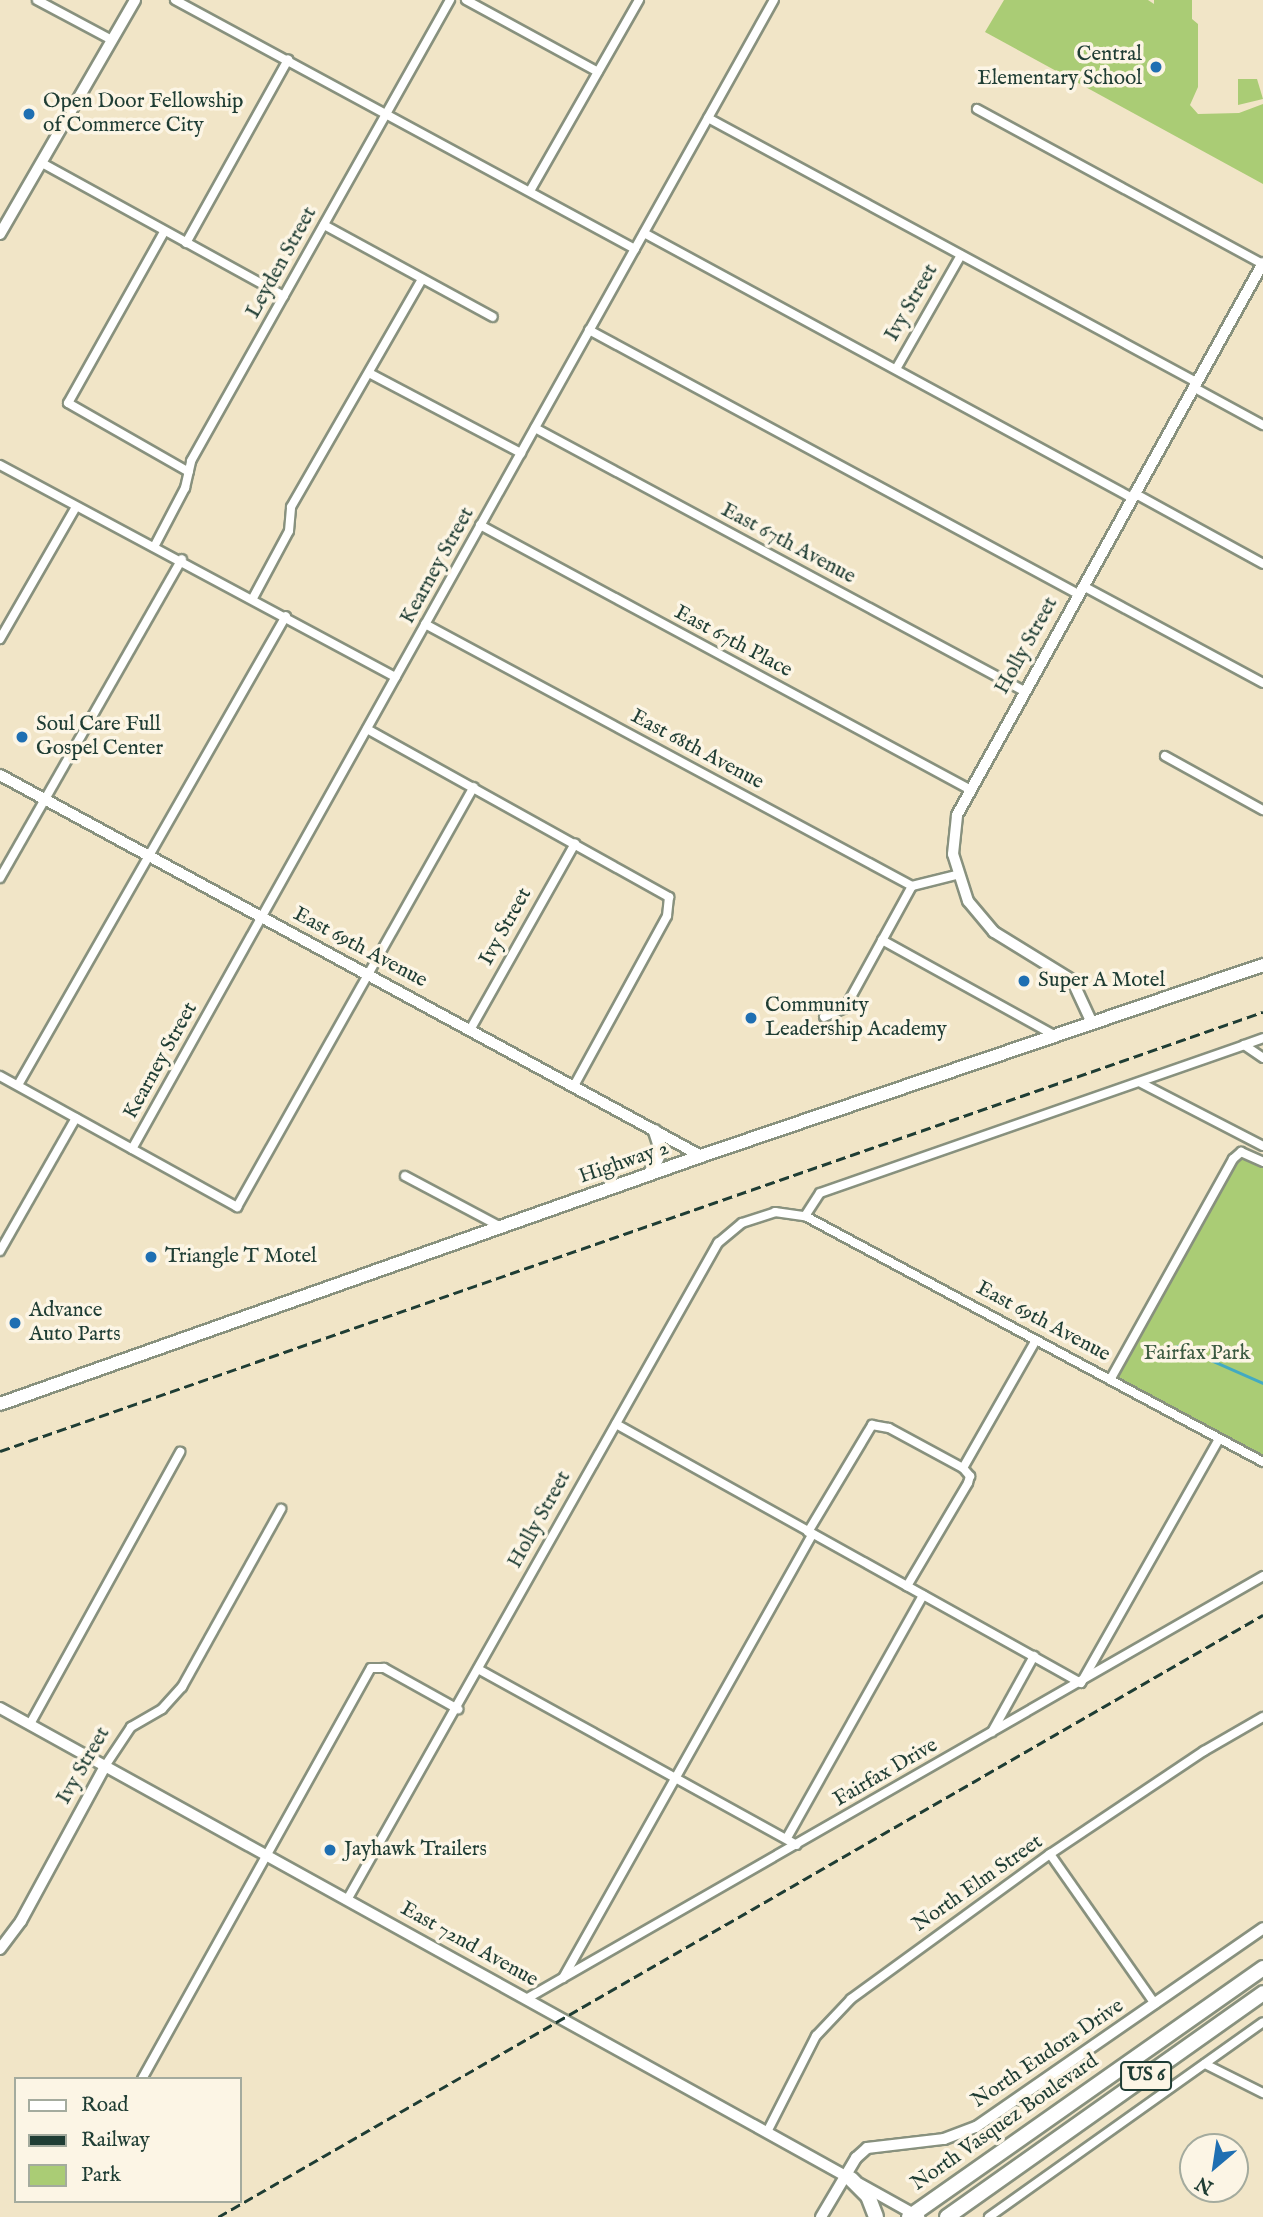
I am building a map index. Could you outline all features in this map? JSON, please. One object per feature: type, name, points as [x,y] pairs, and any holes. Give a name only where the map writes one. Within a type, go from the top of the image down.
[{"type":"highway","name":"North Vasquez Boulevard","points":[[914,2216],[1263,1968]]},
{"type":"highway","name":"North Vasquez Boulevard","points":[[947,2217],[1263,1993]]},
{"type":"highway","points":[[848,2177],[868,2196],[876,2217]]},
{"type":"main road","name":"Highway 2","points":[[3,1400],[701,1156],[1263,965]]},
{"type":"main road","points":[[650,1174],[662,1150],[655,1131]]},
{"type":"main road","name":"East 72nd Avenue","points":[[0,1707],[914,2216]]},
{"type":"street","points":[[37,0],[110,40]]},
{"type":"street","points":[[0,234],[135,0]]},
{"type":"street","points":[[175,0],[635,250]]},
{"type":"street","name":"Leyden Street","points":[[154,547],[189,472],[284,296],[450,0]]},
{"type":"street","points":[[466,0],[598,72]]},
{"type":"street","points":[[530,191],[639,0]]},
{"type":"street","name":"Kearney Street","points":[[132,1149],[774,0]]},
{"type":"street","points":[[186,243],[288,60]]},
{"type":"street","points":[[977,109],[1263,263]]},
{"type":"street","points":[[708,118],[1195,384],[1263,425]]},
{"type":"street","points":[[42,163],[284,296]]},
{"type":"street","points":[[324,225],[493,317]]},
{"type":"street","points":[[164,232],[68,404],[189,472]]},
{"type":"street","points":[[644,233],[1263,564]]},
{"type":"street","name":"Ivy Street","points":[[896,369],[961,256]]},
{"type":"street","name":"Holly Street","points":[[1092,1023],[1072,981],[994,932],[968,901],[956,875],[955,828],[969,789],[1263,263]]},
{"type":"street","points":[[253,598],[289,531],[291,508],[422,279]]},
{"type":"street","points":[[589,330],[1080,590],[1263,683]]},
{"type":"street","points":[[369,373],[521,453]]},
{"type":"street","name":"East 67th Avenue","points":[[535,428],[1024,691]]},
{"type":"street","points":[[0,465],[76,507],[182,559],[396,677]]},
{"type":"street","points":[[0,639],[76,507]]},
{"type":"street","name":"East 67th Place","points":[[480,525],[969,789]]},
{"type":"street","points":[[0,878],[182,559]]},
{"type":"street","points":[[18,1086],[286,616]]},
{"type":"street","name":"East 68th Avenue","points":[[425,624],[912,886]]},
{"type":"street","points":[[367,729],[667,894],[671,904],[574,1086]]},
{"type":"street","points":[[1165,756],[1263,810]]},
{"type":"street","name":"East 69th Avenue","points":[[0,775],[701,1156]]},
{"type":"street","points":[[0,1076],[237,1207],[474,788]]},
{"type":"street","name":"Ivy Street","points":[[470,1030],[576,844]]},
{"type":"street","points":[[824,1017],[845,1008],[912,886],[956,875]]},
{"type":"street","points":[[882,940],[1056,1036]]},
{"type":"street","points":[[805,1216],[820,1194],[1263,1038]]},
{"type":"street","points":[[1244,1045],[1263,1058]]},
{"type":"street","points":[[1141,1083],[1263,1146]]},
{"type":"street","points":[[0,1251],[76,1118]]},
{"type":"street","points":[[1110,1380],[1233,1159],[1241,1152],[1263,1162]]},
{"type":"street","points":[[405,1176],[501,1227]]},
{"type":"street","name":"Holly Street","points":[[347,1900],[458,1709],[720,1240],[760,1215],[805,1216]]},
{"type":"street","name":"East 69th Avenue","points":[[805,1216],[1263,1462]]},
{"type":"street","points":[[963,1468],[1036,1340]]},
{"type":"street","points":[[616,1424],[1081,1683],[1219,1439]]},
{"type":"street","points":[[563,1978],[872,1425],[889,1428],[963,1468],[970,1476],[907,1586]]},
{"type":"street","points":[[30,1724],[180,1452]]},
{"type":"street","name":"Ivy Street","points":[[0,1949],[21,1921],[105,1766],[131,1727],[162,1709],[182,1687],[281,1509]]},
{"type":"street","name":"Fairfax Drive","points":[[526,1999],[1081,1683],[1263,1576]]},
{"type":"street","points":[[788,1836],[923,1595]]},
{"type":"street","points":[[992,1732],[1034,1656]]},
{"type":"street","points":[[143,2077],[359,1683],[374,1665],[458,1709]]},
{"type":"street","points":[[478,1669],[788,1836],[797,1845]]},
{"type":"street","name":"North Elm Street","points":[[767,2132],[816,2036],[851,1999],[1051,1854],[1263,1717]]},
{"type":"street","points":[[1051,1854],[1155,2004]]},
{"type":"street","name":"North Eudora Drive","points":[[821,2217],[848,2177],[856,2158],[876,2145],[934,2141],[976,2127],[1263,1928]]},
{"type":"street","points":[[989,2217],[1263,2022]]},
{"type":"street","points":[[1205,2064],[1263,2093]]},
{"type":"green space","name":"Central Elementary School","points":[[1004,0],[1148,0],[1154,4],[1154,0],[1192,0],[1192,19],[1198,24],[1198,87],[1190,105],[1198,114],[1239,113],[1263,104],[1263,184],[985,32]]},
{"type":"green space","points":[[1238,79],[1257,79],[1263,99],[1238,105]]},
{"type":"green space","name":"Fairfax Park","points":[[1233,1159],[1263,1162],[1263,1462],[1110,1380]]},
{"type":"waterway","points":[[1163,1350],[1179,1346],[1263,1383]]},
{"type":"railway","points":[[0,1451],[1263,1012]]},
{"type":"railway","points":[[218,2217],[1263,1615]]},
{"type":"place","name":"Central Elementary School","points":[[1156,67]]},
{"type":"place","name":"Open Door Fellowship of Commerce City","points":[[29,114]]},
{"type":"place","name":"Soul Care Full Gospel Center","points":[[22,737]]},
{"type":"place","name":"Super A Motel","points":[[1024,981]]},
{"type":"place","name":"Community Leadership Academy","points":[[751,1018]]},
{"type":"place","name":"Triangle T Motel","points":[[151,1257]]},
{"type":"place","name":"Advance Auto Parts","points":[[15,1323]]},
{"type":"place","name":"Jayhawk Trailers","points":[[330,1850]]}]
